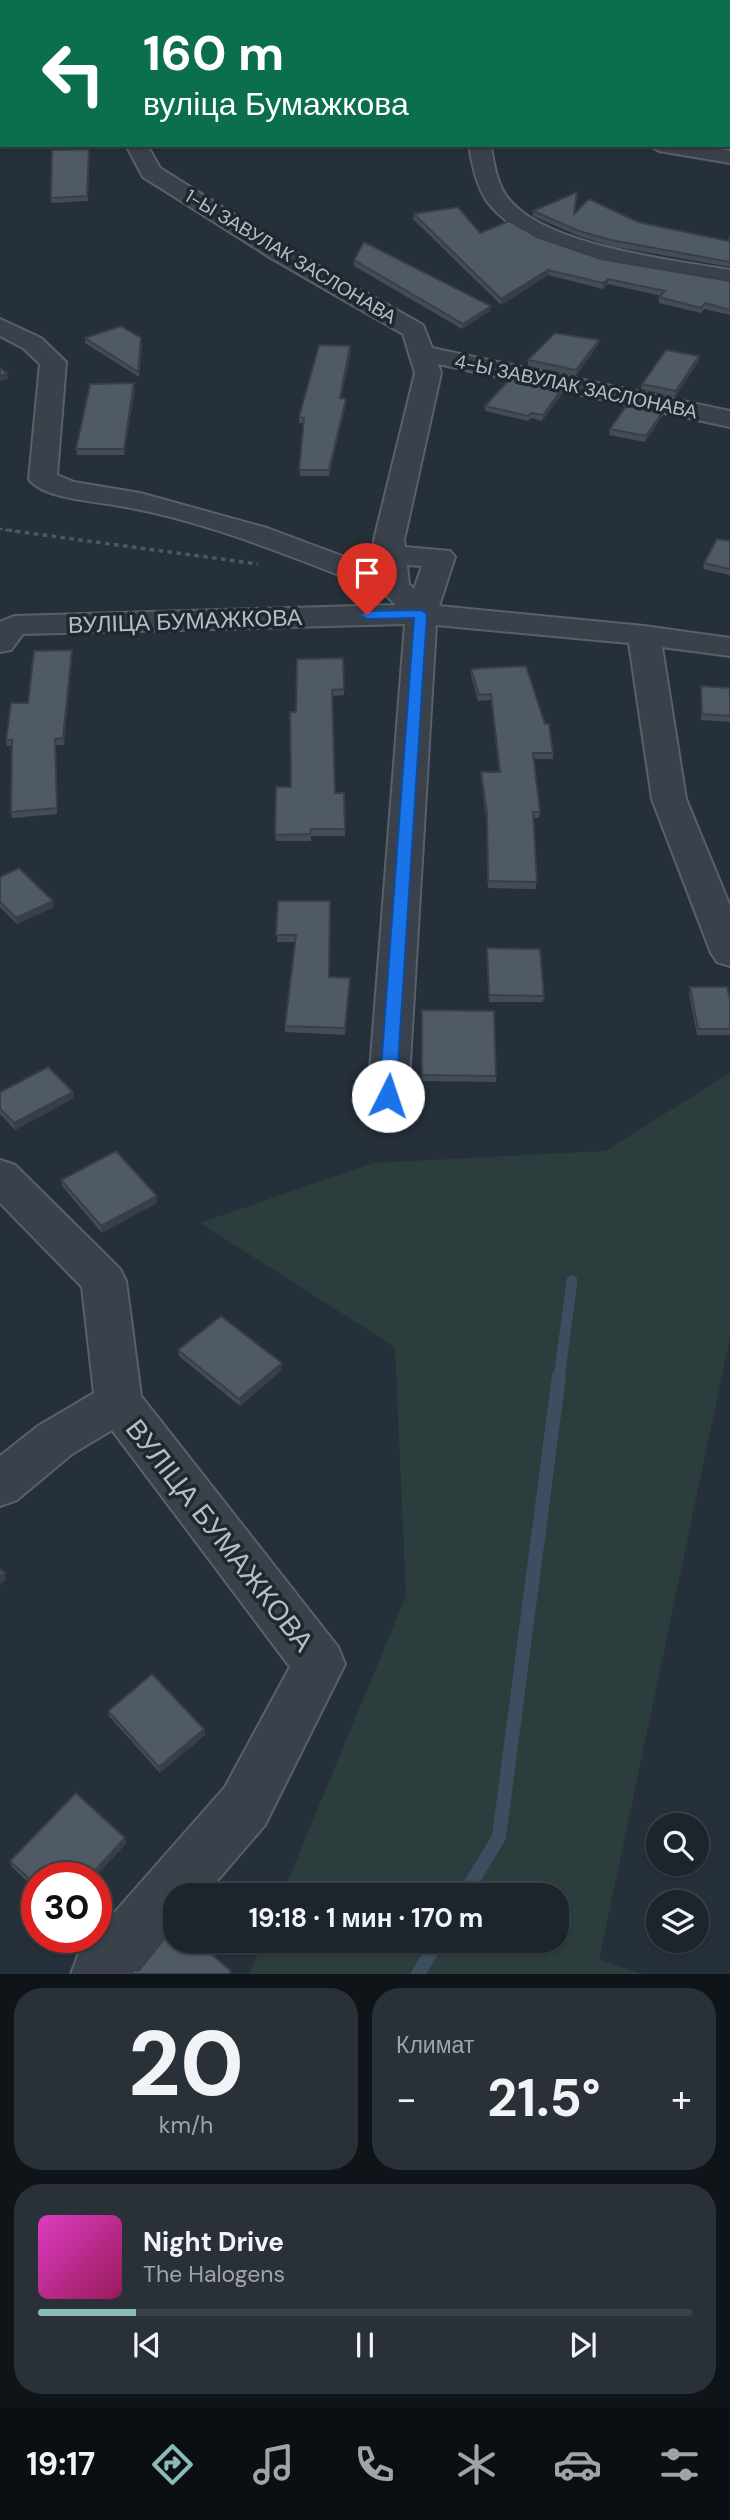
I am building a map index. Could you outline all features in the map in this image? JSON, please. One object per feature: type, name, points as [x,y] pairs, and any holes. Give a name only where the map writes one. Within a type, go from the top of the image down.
[{"type":"street","name":"1-Ы ЗАВУЛАК ЗАСЛОНАВА","points":[[137,147],[151,172],[279,253],[414,330],[428,373],[389,540],[394,586]]},
{"type":"street","points":[[481,147],[497,201],[533,229],[604,253],[730,277]]},
{"type":"street","points":[[676,147],[719,152]]},
{"type":"street","points":[[0,326],[33,343],[52,362],[51,404],[43,447],[43,479],[68,489],[130,499],[257,534],[394,586],[421,614]]},
{"type":"street","name":"4-Ы ЗАВУЛАК ЗАСЛОНАВА","points":[[422,353],[730,418]]},
{"type":"street","points":[[388,1096],[421,614],[440,557],[391,556]]},
{"type":"street","name":"ВУЛІЦА БУМАЖКОВА","points":[[0,643],[14,625],[421,614],[644,635],[730,648]]},
{"type":"street","points":[[644,635],[669,799],[730,953]]},
{"type":"street","name":"ВУЛІЦА БУМАЖКОВА","points":[[0,1176],[104,1281],[118,1402],[319,1664],[245,1806],[100,1974]]},
{"type":"street","name":"ВУЛІЦА БУМАЖКОВА","points":[[0,1485],[55,1440],[118,1402]]},
{"type":"path","points":[[0,530],[256,565],[307,553]]},
{"type":"green space","points":[[730,1073],[730,1337],[599,1960],[643,1974],[249,1974],[258,1953],[569,1953],[569,1883],[287,1883],[406,1596],[395,1347],[200,1223],[373,1163],[605,1151]]},
{"type":"building","points":[[89,149],[87,196],[51,198],[52,150]]},
{"type":"building","points":[[577,192],[574,214],[589,199],[638,222],[728,241],[730,238],[730,262],[611,240],[579,231],[533,211]]},
{"type":"building","points":[[458,207],[480,233],[509,221],[537,237],[601,259],[730,281],[730,310],[705,303],[701,308],[659,297],[665,291],[608,279],[603,283],[548,270],[501,299],[414,214]]},
{"type":"building","points":[[364,242],[491,306],[463,324],[354,260]]},
{"type":"building","points":[[121,326],[141,338],[138,372],[85,338]]},
{"type":"building","points":[[555,333],[599,340],[576,370],[528,360]]},
{"type":"building","points":[[319,345],[350,346],[340,398],[346,399],[329,470],[299,470],[304,418],[299,417]]},
{"type":"building","points":[[666,350],[699,356],[676,391],[642,384]]},
{"type":"building","points":[[512,377],[563,388],[543,415],[531,413],[528,416],[485,406]]},
{"type":"building","points":[[134,383],[124,449],[76,449],[90,384]]},
{"type":"building","points":[[629,402],[664,410],[646,436],[610,429]]},
{"type":"building","points":[[717,539],[730,541],[730,569],[704,563]]},
{"type":"building","points":[[72,650],[63,738],[55,739],[57,808],[11,812],[12,740],[6,740],[11,703],[28,703],[34,651]]},
{"type":"building","points":[[343,658],[344,689],[332,690],[335,793],[344,793],[345,829],[311,829],[310,834],[275,835],[276,787],[291,787],[290,712],[296,712],[297,659]]},
{"type":"building","points":[[526,666],[545,724],[549,724],[553,753],[533,753],[540,812],[533,812],[537,882],[488,881],[487,813],[481,772],[500,772],[491,694],[479,695],[471,669]]},
{"type":"building","points":[[701,686],[730,688],[730,716],[702,714]]},
{"type":"building","points":[[19,868],[53,901],[16,918],[0,902],[0,877]]},
{"type":"building","points":[[278,901],[330,901],[329,977],[350,978],[345,1028],[285,1026],[296,935],[276,935]]},
{"type":"building","points":[[487,948],[540,949],[544,996],[489,995]]},
{"type":"building","points":[[690,987],[727,987],[730,999],[730,1029],[698,1029]]},
{"type":"building","points":[[422,1010],[494,1011],[496,1076],[422,1075]]},
{"type":"building","points":[[48,1067],[73,1092],[14,1123],[0,1109],[0,1092]]},
{"type":"building","points":[[116,1151],[157,1196],[101,1226],[61,1180]]},
{"type":"building","points":[[221,1316],[282,1363],[239,1399],[178,1350]]},
{"type":"building","points":[[152,1674],[204,1729],[159,1767],[108,1711]]},
{"type":"building","points":[[76,1793],[125,1838],[103,1862],[21,1862],[21,1871],[10,1861]]},
{"type":"building","points":[[163,1941],[163,1953],[210,1953],[231,1971],[229,1974],[131,1974],[139,1970]]},
{"type":"waterway","points":[[559,1378],[572,1281]]},
{"type":"waterway","points":[[471,1883],[499,1837],[559,1376]]},
{"type":"waterway","points":[[418,1974],[431,1953]]},
{"type":"route","points":[[367,615],[421,614],[388,1096]]}]
